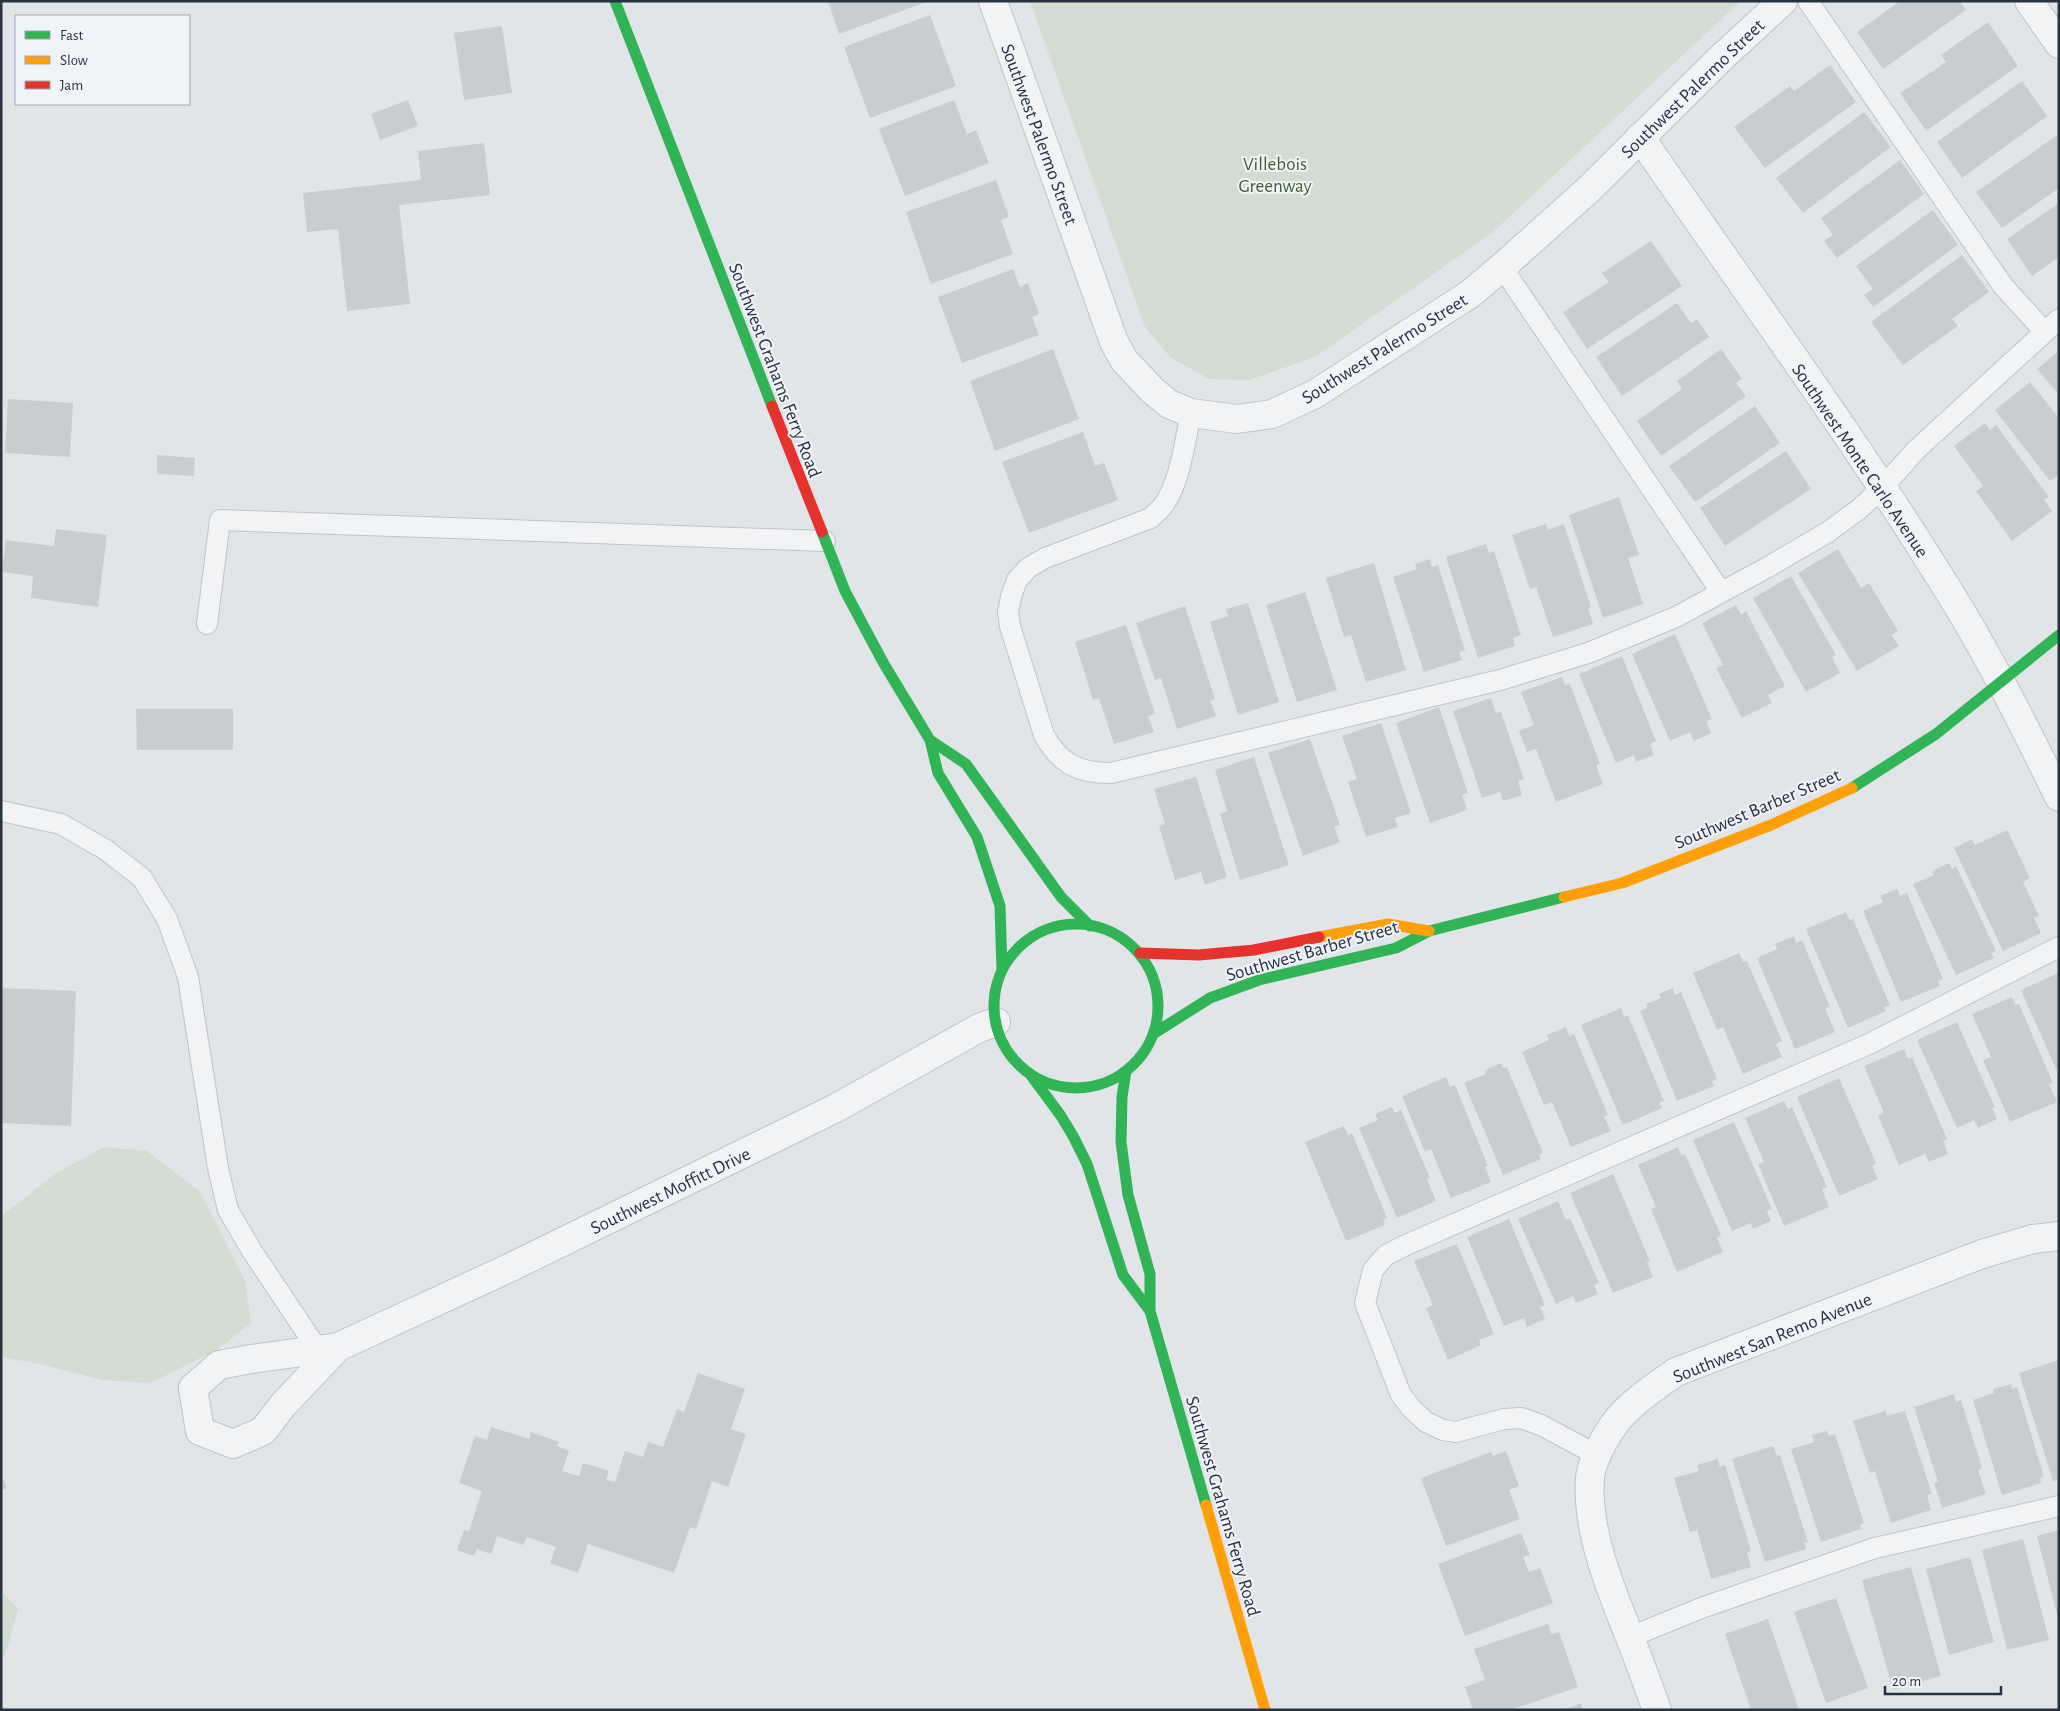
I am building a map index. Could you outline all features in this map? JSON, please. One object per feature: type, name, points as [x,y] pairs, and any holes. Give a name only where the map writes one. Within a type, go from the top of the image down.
[{"type":"main road","name":"Southwest Grahams Ferry Road","points":[[615,1],[845,591],[884,664],[930,740],[938,773],[977,837],[1000,906],[1002,970]]},
{"type":"main road","name":"Southwest Barber Street","points":[[1153,1034],[1210,998],[1259,980],[1396,948],[1429,931],[1622,883],[1771,825],[1852,788],[1936,734],[2059,635]]},
{"type":"main road","name":"Southwest Grahams Ferry Road","points":[[930,740],[966,764],[1061,897],[1090,926]]},
{"type":"main road","points":[[1079,924],[1102,928],[1123,938],[1140,954],[1152,973],[1158,996],[1158,1020],[1150,1042],[1137,1062],[1126,1071],[1097,1086],[1074,1088],[1050,1084],[1029,1074],[1002,1041],[993,1012],[995,992],[1002,970],[1015,950],[1034,936],[1055,926],[1079,924]]},
{"type":"main road","name":"Southwest Barber Street","points":[[1140,954],[1198,955],[1254,950],[1388,924],[1429,931]]},
{"type":"main road","name":"Southwest Grahams Ferry Road","points":[[1126,1071],[1122,1097],[1121,1142],[1128,1195],[1150,1274],[1150,1311],[1265,1710]]},
{"type":"main road","name":"Southwest Grahams Ferry Road","points":[[1029,1074],[1074,1136],[1087,1164],[1123,1276],[1150,1311]]},
{"type":"street","name":"Southwest Palermo Street","points":[[993,1],[1114,342],[1124,360],[1152,390],[1169,404],[1191,412],[1237,419],[1272,414],[1315,394],[1470,294],[1588,190],[1720,59],[1783,1]]},
{"type":"street","points":[[2029,1],[2059,44]]},
{"type":"street","name":"Southwest Monte Carlo Avenue","points":[[1640,137],[1882,488],[1956,603],[2001,682],[2059,797]]},
{"type":"street","name":"Southwest Moffitt Drive","points":[[328,1348],[263,1431],[234,1444],[200,1431],[193,1388],[219,1365],[328,1348],[507,1269],[836,1108],[979,1028],[996,1022]]},
{"type":"street","name":"Southwest San Remo Avenue","points":[[1657,1710],[1612,1594],[1598,1547],[1592,1508],[1590,1477],[1597,1455],[1613,1425],[1642,1397],[1676,1372],[1982,1254],[2033,1239],[2059,1236]]},
{"type":"lane","points":[[1191,412],[1176,480],[1170,495],[1162,507],[1151,518],[1045,558],[1028,568],[1017,580],[1011,597],[1008,612],[1010,626],[1044,735],[1052,750],[1063,761],[1091,773],[1111,773],[1543,668],[1629,637],[1676,617],[1828,532],[1858,510],[1882,488],[1916,450],[2051,325],[2002,286],[1808,1]]},
{"type":"lane","points":[[1502,267],[1721,592]]},
{"type":"lane","points":[[207,624],[220,520],[825,541]]},
{"type":"lane","points":[[1,811],[62,824],[106,850],[142,878],[166,919],[188,977],[218,1168],[228,1210],[252,1251],[328,1348]]},
{"type":"lane","points":[[1597,1455],[1541,1425],[1521,1418],[1504,1419],[1456,1432],[1443,1430],[1426,1422],[1401,1395],[1365,1304],[1373,1270],[1386,1256],[1406,1245],[1869,1044],[2059,947]]},
{"type":"lane","points":[[1630,1637],[1757,1588],[1874,1548],[2059,1506]]},
{"type":"green space","name":"Villebois Greenway","points":[[1030,1],[1741,1],[1492,233],[1315,357],[1249,380],[1209,379],[1170,357],[1145,327]]},
{"type":"green space","points":[[104,1147],[147,1151],[200,1192],[245,1281],[251,1323],[217,1350],[151,1383],[102,1380],[40,1364],[1,1357],[1,1216],[58,1172]]},
{"type":"green space","points":[[1,1591],[18,1609],[7,1650],[1,1660]]},
{"type":"building","points":[[828,1],[929,1],[839,34]]},
{"type":"building","points":[[1900,1],[1960,1],[1966,10],[1883,69],[1857,32]]},
{"type":"building","points":[[930,15],[956,86],[870,118],[844,47]]},
{"type":"building","points":[[1988,22],[2018,66],[1926,131],[1900,93],[1946,62],[1941,55]]},
{"type":"building","points":[[502,26],[512,93],[464,100],[454,33]]},
{"type":"building","points":[[1830,65],[1856,102],[1765,168],[1734,127],[1790,86],[1794,91]]},
{"type":"building","points":[[2022,81],[2047,116],[1962,178],[1937,142]]},
{"type":"building","points":[[408,100],[418,126],[380,140],[371,114]]},
{"type":"building","points":[[954,100],[967,134],[976,130],[989,163],[905,196],[879,129]]},
{"type":"building","points":[[1864,112],[1891,147],[1803,213],[1776,178]]},
{"type":"building","points":[[2059,134],[2059,188],[2002,228],[1976,192]]},
{"type":"building","points":[[484,143],[490,195],[399,205],[410,304],[347,311],[338,229],[307,232],[303,193],[421,180],[418,151]]},
{"type":"building","points":[[1900,160],[1924,194],[1837,258],[1824,241],[1833,235],[1821,218]]},
{"type":"building","points":[[996,180],[1009,217],[1001,220],[1013,254],[931,284],[906,212]]},
{"type":"building","points":[[2059,203],[2059,257],[2032,276],[2007,239]]},
{"type":"building","points":[[1933,210],[1958,245],[1873,307],[1864,295],[1873,289],[1856,266]]},
{"type":"building","points":[[1651,241],[1682,286],[1587,349],[1563,312],[1609,282],[1602,273]]},
{"type":"building","points":[[1962,255],[1989,292],[1952,319],[1958,326],[1903,365],[1871,322]]},
{"type":"building","points":[[1013,269],[1020,287],[1028,283],[1039,314],[1032,317],[1039,335],[962,363],[938,297]]},
{"type":"building","points":[[1677,303],[1691,323],[1697,319],[1709,337],[1622,396],[1596,357]]},
{"type":"building","points":[[1053,349],[1079,419],[995,451],[970,381]]},
{"type":"building","points":[[1721,349],[1742,379],[1736,383],[1746,396],[1661,456],[1637,421],[1682,389],[1677,381]]},
{"type":"building","points":[[2059,351],[2059,395],[2037,369]]},
{"type":"building","points":[[2030,382],[2059,418],[2059,474],[2050,481],[1995,410]]},
{"type":"building","points":[[8,399],[73,403],[70,457],[5,453]]},
{"type":"building","points":[[1755,406],[1780,443],[1695,502],[1669,466]]},
{"type":"building","points":[[1985,423],[1990,430],[1996,425],[2049,497],[2044,500],[2052,511],[2012,541],[1976,491],[1983,486],[1954,446]]},
{"type":"building","points":[[1083,432],[1095,466],[1104,463],[1118,500],[1029,533],[1002,462]]},
{"type":"building","points":[[1786,451],[1811,489],[1725,546],[1700,508]]},
{"type":"building","points":[[157,455],[195,458],[194,476],[157,474]]},
{"type":"building","points":[[1619,497],[1639,555],[1628,558],[1643,604],[1603,618],[1569,515]]},
{"type":"building","points":[[1546,524],[1548,530],[1564,524],[1591,607],[1588,608],[1593,624],[1553,637],[1536,587],[1530,589],[1512,535]]},
{"type":"building","points":[[56,529],[107,535],[98,607],[31,598],[33,576],[2,572],[6,540],[54,546]]},
{"type":"building","points":[[1486,544],[1489,553],[1494,551],[1521,635],[1513,638],[1515,646],[1478,658],[1446,557]]},
{"type":"building","points":[[1838,549],[1861,588],[1869,583],[1898,631],[1891,635],[1899,646],[1857,671],[1798,573]]},
{"type":"building","points":[[1430,559],[1432,567],[1438,565],[1465,650],[1459,652],[1462,660],[1424,672],[1393,577],[1417,569],[1415,564]]},
{"type":"building","points":[[1374,563],[1406,670],[1366,682],[1351,635],[1344,637],[1326,578]]},
{"type":"building","points":[[1791,576],[1836,655],[1832,657],[1840,673],[1806,692],[1753,598]]},
{"type":"building","points":[[1305,592],[1337,690],[1297,702],[1266,605]]},
{"type":"building","points":[[1248,603],[1279,702],[1238,715],[1210,622],[1228,616],[1226,609]]},
{"type":"building","points":[[1736,605],[1741,615],[1746,611],[1785,686],[1768,695],[1772,703],[1742,718],[1716,668],[1723,665],[1702,623]]},
{"type":"building","points":[[1185,606],[1215,699],[1210,701],[1216,716],[1177,729],[1161,678],[1155,680],[1136,623]]},
{"type":"building","points":[[1126,625],[1155,714],[1148,716],[1154,732],[1114,744],[1099,698],[1093,700],[1075,642]]},
{"type":"building","points":[[1675,634],[1712,719],[1706,721],[1711,733],[1694,741],[1690,732],[1670,741],[1632,654]]},
{"type":"building","points":[[1622,656],[1656,741],[1650,744],[1654,755],[1636,762],[1634,755],[1616,763],[1579,674]]},
{"type":"building","points":[[1562,677],[1565,685],[1570,684],[1600,764],[1596,765],[1603,784],[1556,802],[1536,749],[1527,752],[1519,731],[1534,725],[1521,692]]},
{"type":"building","points":[[1491,698],[1496,713],[1501,712],[1524,779],[1518,781],[1522,795],[1503,801],[1500,792],[1482,798],[1453,711]]},
{"type":"building","points":[[1439,707],[1468,793],[1462,795],[1467,810],[1430,823],[1396,723]]},
{"type":"building","points":[[136,709],[233,709],[233,750],[137,750]]},
{"type":"building","points":[[1381,723],[1411,813],[1395,818],[1398,827],[1366,837],[1348,782],[1357,779],[1342,736]]},
{"type":"building","points":[[1310,739],[1340,825],[1334,827],[1340,842],[1303,856],[1268,753]]},
{"type":"building","points":[[1254,757],[1289,865],[1240,880],[1220,814],[1227,811],[1215,770]]},
{"type":"building","points":[[1196,777],[1227,877],[1205,885],[1201,872],[1175,880],[1159,826],[1165,824],[1154,789]]},
{"type":"building","points":[[2007,830],[2030,878],[2023,882],[2039,916],[2034,918],[2041,933],[2003,951],[1954,848],[1972,839],[1975,845]]},
{"type":"building","points":[[1949,863],[1952,869],[1956,866],[1996,951],[1991,953],[1994,958],[1956,975],[1913,884],[1934,875],[1932,871]]},
{"type":"building","points":[[1897,889],[1900,896],[1907,893],[1943,979],[1938,981],[1940,986],[1901,1002],[1863,911],[1883,902],[1880,896]]},
{"type":"building","points":[[1846,912],[1850,920],[1853,919],[1890,1005],[1884,1007],[1886,1011],[1848,1028],[1806,929]]},
{"type":"building","points":[[1794,936],[1796,943],[1802,940],[1830,1007],[1825,1008],[1835,1032],[1795,1049],[1757,958],[1777,949],[1775,944]]},
{"type":"building","points":[[1739,953],[1743,962],[1747,961],[1782,1041],[1776,1044],[1782,1057],[1743,1074],[1723,1027],[1717,1030],[1693,973]]},
{"type":"building","points":[[2059,974],[2059,1076],[2021,990]]},
{"type":"building","points":[[1,988],[76,991],[71,1126],[1,1123]]},
{"type":"building","points":[[1673,988],[1675,995],[1681,992],[1717,1079],[1712,1081],[1714,1086],[1677,1101],[1640,1011],[1647,1008],[1646,1004],[1661,998],[1659,994]]},
{"type":"building","points":[[2012,997],[2015,1005],[2019,1004],[2053,1083],[2049,1084],[2057,1102],[2010,1122],[1983,1060],[1991,1057],[1972,1014]]},
{"type":"building","points":[[1621,1008],[1624,1017],[1628,1015],[1664,1101],[1659,1102],[1662,1108],[1623,1125],[1581,1025]]},
{"type":"building","points":[[1957,1022],[1995,1107],[1992,1108],[1997,1119],[1978,1128],[1974,1120],[1957,1128],[1917,1040]]},
{"type":"building","points":[[1566,1027],[1569,1036],[1574,1034],[1608,1115],[1604,1116],[1611,1131],[1571,1147],[1552,1102],[1544,1105],[1522,1052],[1549,1040],[1547,1035]]},
{"type":"building","points":[[1904,1049],[1908,1059],[1912,1057],[1947,1139],[1943,1141],[1948,1154],[1929,1162],[1925,1154],[1899,1165],[1878,1116],[1884,1113],[1864,1066]]},
{"type":"building","points":[[1501,1063],[1503,1068],[1507,1067],[1543,1153],[1539,1155],[1541,1159],[1503,1175],[1464,1083],[1486,1074],[1485,1070]]},
{"type":"building","points":[[1446,1077],[1450,1087],[1455,1085],[1488,1166],[1485,1167],[1491,1182],[1451,1198],[1431,1149],[1425,1152],[1402,1096]]},
{"type":"building","points":[[1839,1078],[1876,1163],[1872,1166],[1878,1179],[1839,1196],[1797,1097]]},
{"type":"building","points":[[1784,1101],[1788,1109],[1792,1107],[1827,1187],[1822,1189],[1829,1207],[1784,1226],[1758,1164],[1764,1162],[1745,1118]]},
{"type":"building","points":[[1392,1107],[1395,1113],[1401,1110],[1430,1178],[1427,1179],[1436,1201],[1397,1218],[1359,1128],[1378,1120],[1375,1114]]},
{"type":"building","points":[[1734,1122],[1772,1209],[1767,1211],[1771,1221],[1753,1229],[1751,1223],[1732,1231],[1693,1140]]},
{"type":"building","points":[[1344,1126],[1348,1135],[1352,1133],[1387,1218],[1383,1220],[1385,1225],[1346,1241],[1305,1142]]},
{"type":"building","points":[[1678,1147],[1681,1155],[1685,1154],[1721,1235],[1717,1238],[1723,1252],[1677,1272],[1651,1209],[1656,1207],[1638,1165]]},
{"type":"building","points":[[1613,1174],[1650,1261],[1647,1262],[1653,1277],[1613,1293],[1570,1193]]},
{"type":"building","points":[[1558,1201],[1566,1220],[1570,1218],[1599,1283],[1594,1285],[1598,1294],[1576,1303],[1573,1296],[1556,1304],[1518,1219]]},
{"type":"building","points":[[1509,1219],[1545,1305],[1540,1307],[1545,1319],[1527,1327],[1524,1318],[1504,1326],[1467,1237]]},
{"type":"building","points":[[1457,1244],[1494,1334],[1479,1340],[1481,1345],[1448,1360],[1426,1308],[1433,1305],[1414,1261]]},
{"type":"building","points":[[2059,1360],[2059,1480],[2053,1481],[2019,1373]]},
{"type":"building","points":[[698,1373],[745,1389],[731,1429],[746,1434],[728,1487],[712,1481],[696,1529],[690,1527],[674,1573],[588,1544],[578,1573],[550,1563],[556,1547],[527,1537],[523,1545],[497,1536],[491,1554],[477,1549],[474,1556],[457,1550],[464,1530],[469,1531],[482,1491],[459,1483],[475,1436],[487,1440],[491,1427],[529,1439],[531,1432],[559,1442],[557,1446],[569,1451],[562,1471],[579,1476],[583,1463],[609,1471],[606,1480],[615,1482],[625,1451],[643,1457],[648,1442],[663,1447],[677,1409],[684,1412]]},
{"type":"building","points":[[2011,1384],[2012,1389],[2017,1387],[2044,1477],[2040,1478],[2041,1483],[2002,1495],[1973,1400],[1994,1393],[1993,1389]]},
{"type":"building","points":[[1954,1394],[1956,1402],[1961,1400],[1982,1468],[1978,1470],[1986,1494],[1942,1508],[1934,1483],[1938,1482],[1914,1407]]},
{"type":"building","points":[[1885,1411],[1887,1416],[1905,1411],[1932,1494],[1927,1495],[1931,1510],[1891,1523],[1875,1471],[1870,1473],[1853,1421]]},
{"type":"building","points":[[1827,1431],[1829,1436],[1835,1434],[1864,1523],[1860,1525],[1861,1529],[1821,1542],[1791,1449],[1814,1442],[1812,1435]]},
{"type":"building","points":[[1773,1446],[1777,1456],[1780,1455],[1808,1542],[1804,1543],[1806,1549],[1765,1562],[1732,1459]]},
{"type":"building","points":[[1506,1451],[1519,1486],[1509,1490],[1520,1519],[1446,1546],[1421,1478],[1491,1452],[1493,1456]]},
{"type":"building","points":[[1717,1459],[1720,1467],[1725,1465],[1751,1551],[1747,1552],[1751,1567],[1711,1579],[1697,1530],[1690,1532],[1674,1478],[1699,1471],[1697,1465]]},
{"type":"building","points":[[1,1475],[7,1488],[1,1490]]},
{"type":"building","points":[[2059,1530],[2059,1618],[2058,1618],[2037,1536]]},
{"type":"building","points":[[1521,1533],[1530,1555],[1523,1557],[1529,1572],[1540,1568],[1553,1603],[1465,1636],[1438,1564]]},
{"type":"building","points":[[2023,1539],[2049,1640],[2007,1650],[1982,1550]]},
{"type":"building","points":[[1970,1557],[1994,1642],[1949,1655],[1926,1569]]},
{"type":"building","points":[[1911,1567],[1941,1676],[1893,1690],[1862,1580]]},
{"type":"building","points":[[1836,1598],[1868,1688],[1826,1703],[1794,1612]]},
{"type":"building","points":[[1768,1619],[1799,1710],[1751,1710],[1725,1634]]},
{"type":"building","points":[[1548,1624],[1551,1634],[1559,1632],[1578,1687],[1511,1710],[1473,1710],[1465,1687],[1485,1680],[1474,1649]]},
{"type":"building","points":[[1581,1703],[1583,1710],[1564,1710]]},
{"type":"traffic: fast","points":[[615,1],[772,406]]},
{"type":"traffic: fast","points":[[822,532],[845,591],[884,664],[930,740],[938,773],[977,837],[1000,906],[1002,970]]},
{"type":"traffic: fast","points":[[1852,788],[1936,734],[2059,635]]},
{"type":"traffic: fast","points":[[930,740],[966,764],[1061,897],[1090,926]]},
{"type":"traffic: fast","points":[[1153,1034],[1210,998],[1259,980],[1396,948],[1429,931],[1564,897]]},
{"type":"traffic: fast","points":[[1076,924],[1107,930],[1134,948],[1152,975],[1158,1006],[1152,1037],[1134,1064],[1107,1082],[1076,1088],[1045,1082],[1018,1064],[1000,1037],[994,1006],[1000,975],[1018,948],[1045,930],[1076,924]]},
{"type":"traffic: fast","points":[[1126,1071],[1122,1097],[1121,1142],[1128,1195],[1150,1274],[1150,1311],[1206,1505]]},
{"type":"traffic: fast","points":[[1030,1074],[1061,1116],[1073,1136],[1087,1164],[1123,1275],[1150,1311]]},
{"type":"traffic: slow","points":[[1564,897],[1622,883],[1771,825],[1852,788]]},
{"type":"traffic: slow","points":[[1319,937],[1388,924],[1429,931]]},
{"type":"traffic: slow","points":[[1206,1505],[1265,1710]]},
{"type":"traffic: jam","points":[[772,406],[822,532]]},
{"type":"traffic: jam","points":[[1140,953],[1199,955],[1254,950],[1319,937]]}]
